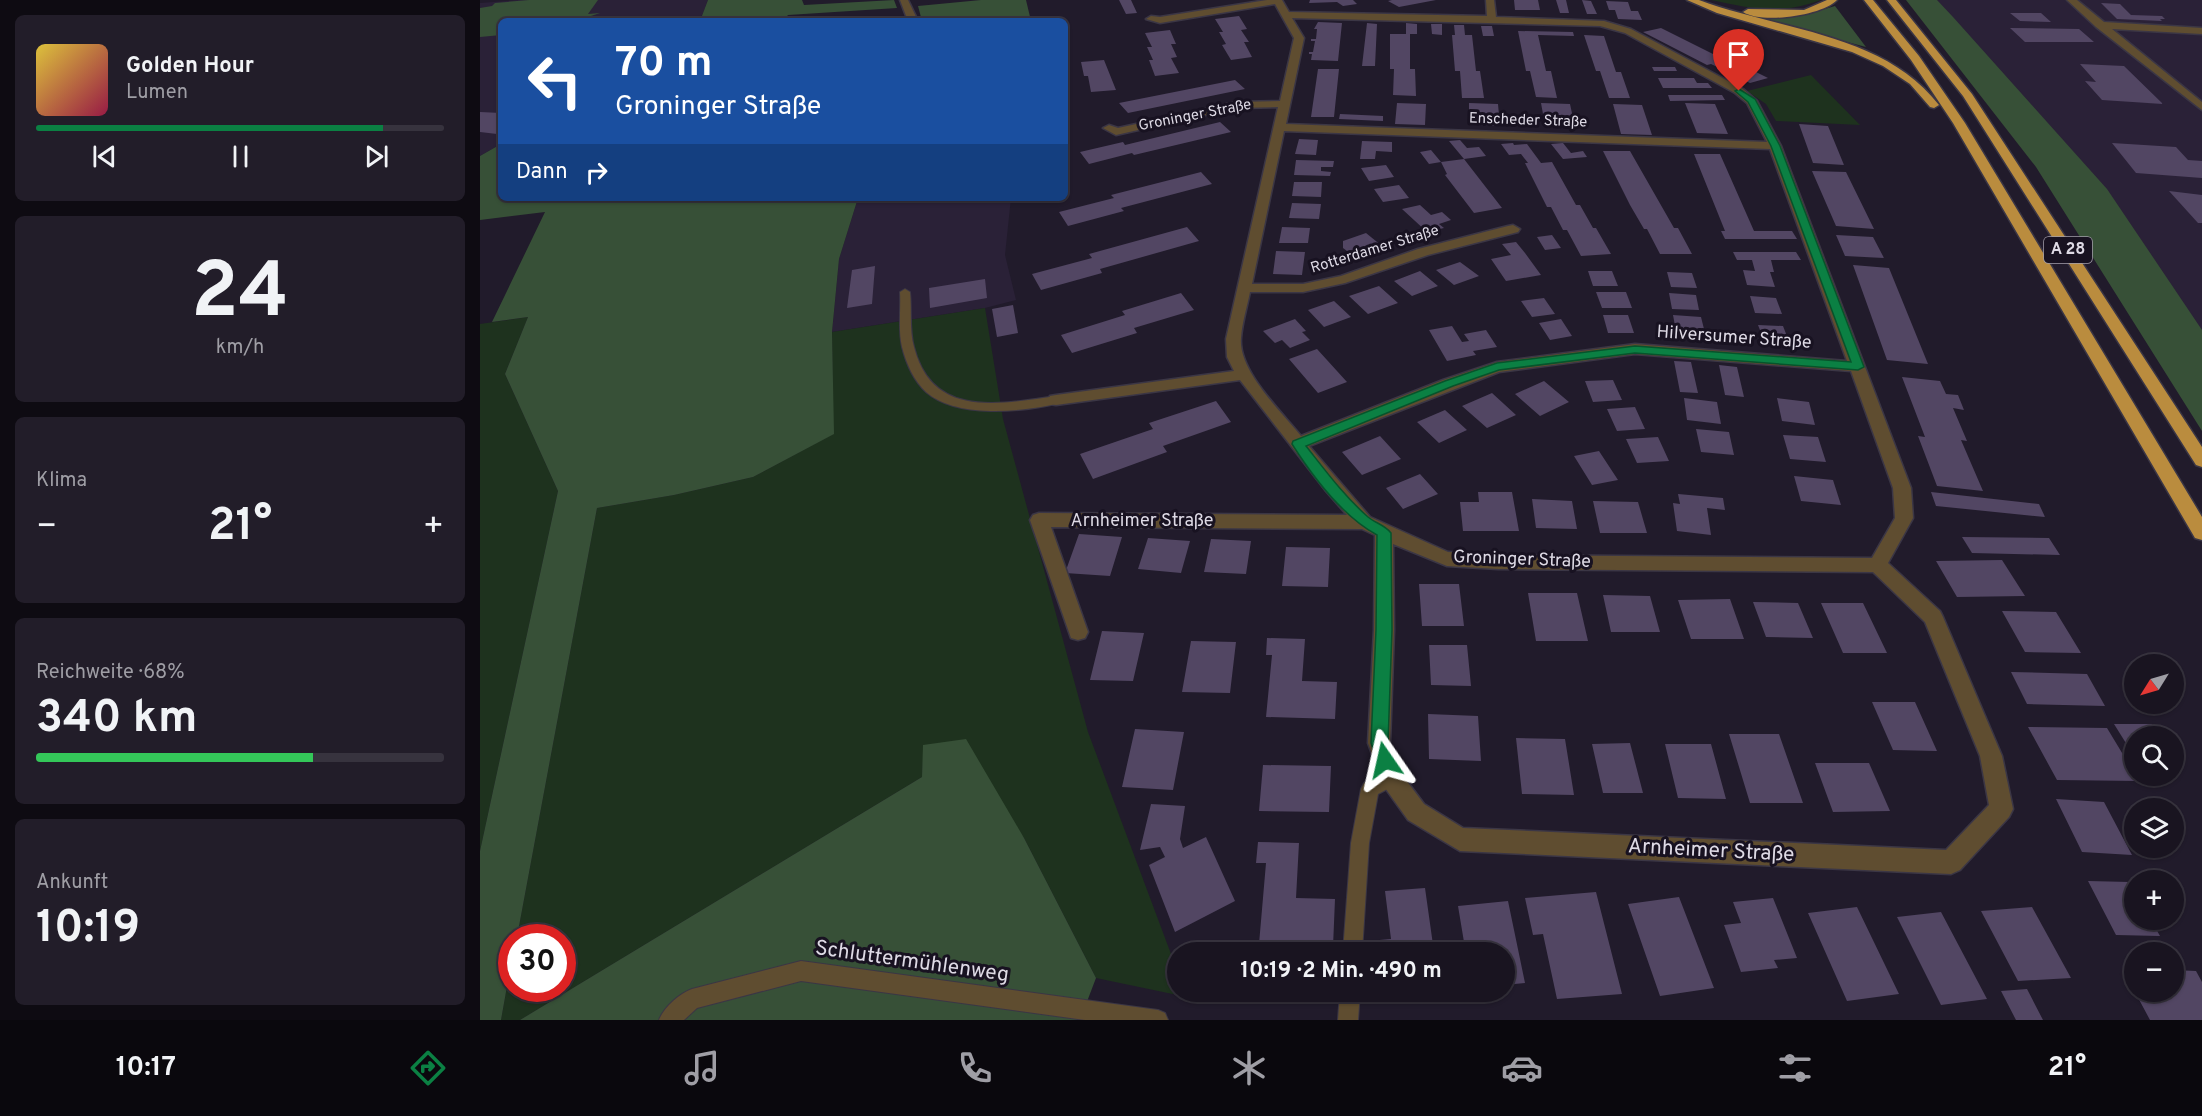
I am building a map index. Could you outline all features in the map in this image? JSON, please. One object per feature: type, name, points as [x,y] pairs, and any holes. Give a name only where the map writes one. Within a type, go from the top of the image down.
[{"type":"highway","points":[[1691,0],[1721,8],[1769,14],[1814,10],[1833,0]]},
{"type":"highway","points":[[1691,0],[1714,10],[1822,40],[1872,58],[1908,76],[1925,92],[1937,110],[1959,123]]},
{"type":"highway","name":"A 28","points":[[1868,0],[1915,58],[1959,123],[2202,532]]},
{"type":"highway","name":"A 28","points":[[1891,0],[1947,69],[1991,130],[2202,461]]},
{"type":"street","points":[[904,0],[912,18]]},
{"type":"street","points":[[1490,0],[1492,18]]},
{"type":"street","points":[[2071,0],[2202,107]]},
{"type":"street","name":"Groninger Straße","points":[[1151,19],[1160,21],[1278,1],[1299,38],[1233,339],[1235,357],[1244,375],[1332,487],[1374,528],[1447,559],[1498,562],[1878,566]]},
{"type":"street","points":[[1288,15],[1492,18],[1601,24],[1628,31],[1739,91],[1752,101],[1775,146],[1902,488],[1904,518],[1878,566]]},
{"type":"street","points":[[2188,30],[2202,23]]},
{"type":"street","points":[[2099,25],[2202,31]]},
{"type":"street","name":"Groninger Straße","points":[[1109,128],[1116,132],[1236,105],[1283,104]]},
{"type":"street","name":"Enscheder Straße","points":[[1280,127],[1775,146]]},
{"type":"street","name":"Rotterdamer Straße","points":[[1244,288],[1304,288],[1345,279],[1423,252],[1513,229]]},
{"type":"street","name":"Hilversumer Straße","points":[[1298,444],[1497,367],[1635,349],[1858,367]]},
{"type":"street","points":[[1056,400],[1244,375]]},
{"type":"street","name":"Arnheimer Straße","points":[[1078,632],[1039,520],[1374,528],[1384,630],[1379,743],[1391,778],[1416,812],[1460,839],[1951,862],[2001,809],[1991,756],[1933,617],[1878,566]]},
{"type":"lane","points":[[905,292],[908,345],[916,370],[933,393],[963,407],[1006,407],[1056,400]]},
{"type":"lane","points":[[1353,942],[1360,843],[1370,789],[1391,778]]},
{"type":"lane","name":"Schluttermühlenweg","points":[[669,1020],[692,999],[801,971],[1158,1020]]},
{"type":"lane","points":[[1348,1020],[1349,1002]]},
{"type":"shaded area","points":[[519,0],[708,0],[701,18],[498,18],[498,146],[480,156],[480,3]]},
{"type":"shaded area","points":[[1916,0],[2202,0],[2202,367]]},
{"type":"shaded area","points":[[857,201],[1011,201],[1005,255],[1016,300],[985,308],[832,332],[839,259]]},
{"type":"green space","points":[[529,0],[598,0],[588,14],[600,13],[585,18],[498,18],[498,35],[480,37],[480,8],[492,6],[495,3]]},
{"type":"green space","points":[[708,0],[802,0],[804,5],[894,0],[897,8],[788,15],[786,18],[701,18]]},
{"type":"green space","points":[[981,0],[1026,0],[1030,18],[921,18],[918,6]]},
{"type":"green space","points":[[1711,0],[1821,0],[1792,8],[1766,9]]},
{"type":"green space","points":[[1906,0],[1937,0],[2107,189],[2202,330],[2202,431],[2036,167]]},
{"type":"green space","points":[[1835,6],[1866,47],[1752,17],[1811,13]]},
{"type":"green space","points":[[1811,75],[1860,125],[1776,121],[1766,104],[1747,91]]},
{"type":"green space","points":[[498,146],[498,201],[857,201],[839,259],[832,332],[834,434],[753,477],[674,495],[597,508],[519,924],[498,924],[498,1002],[504,1002],[501,1020],[480,1020],[480,851],[558,491],[505,374],[528,317],[492,322],[545,212],[480,220],[480,156]]},
{"type":"green space","points":[[985,308],[1003,419],[1088,732],[1167,943],[1167,993],[1096,978],[1024,838],[924,745],[922,777],[576,986],[576,924],[519,924],[597,508],[674,495],[753,477],[833,434],[832,332]]},
{"type":"green space","points":[[528,317],[505,374],[558,491],[480,851],[480,324]]},
{"type":"green space","points":[[966,739],[1024,838],[1096,978],[1080,1020],[520,1020],[550,1002],[576,1002],[576,986],[922,777],[923,745]]},
{"type":"green space","points":[[504,1002],[550,1002],[520,1020],[501,1020]]},
{"type":"building","points":[[1119,0],[1131,0],[1137,13],[1126,14]]},
{"type":"building","points":[[1310,0],[1353,0],[1357,4],[1343,6],[1337,2],[1309,3]]},
{"type":"building","points":[[1392,0],[1436,0],[1399,7],[1388,1]]},
{"type":"building","points":[[1514,0],[1538,0],[1540,10],[1515,10]]},
{"type":"building","points":[[1556,0],[1566,0],[1569,13],[1560,13]]},
{"type":"building","points":[[1582,0],[1591,1],[1597,14],[1587,14]]},
{"type":"building","points":[[1606,1],[1628,2],[1631,11],[1638,11],[1642,20],[1618,19],[1615,10],[1609,10]]},
{"type":"building","points":[[2101,3],[2120,4],[2131,15],[2162,16],[2165,19],[2160,19],[2162,21],[2117,19]]},
{"type":"building","points":[[2010,13],[2041,13],[2051,22],[2020,21]]},
{"type":"building","points":[[1239,16],[1247,29],[1241,30],[1249,42],[1244,42],[1252,57],[1231,60],[1222,45],[1226,44],[1219,32],[1223,32],[1215,19]]},
{"type":"building","points":[[1318,22],[1342,23],[1338,61],[1311,60],[1312,54],[1309,52],[1313,52],[1315,41],[1311,39],[1316,39],[1317,29],[1314,29]]},
{"type":"building","points":[[1367,23],[1377,24],[1375,66],[1362,66]]},
{"type":"building","points":[[1406,23],[1417,24],[1417,34],[1410,34],[1410,69],[1415,69],[1416,96],[1393,95],[1394,69],[1390,69],[1390,34],[1406,34]]},
{"type":"building","points":[[1431,24],[1442,24],[1442,35],[1432,34]]},
{"type":"building","points":[[1454,25],[1464,25],[1465,35],[1472,35],[1476,71],[1480,71],[1484,98],[1462,98],[1460,71],[1455,71],[1452,35],[1455,35]]},
{"type":"building","points":[[1481,26],[1492,26],[1494,36],[1483,36]]},
{"type":"building","points":[[1661,28],[1725,60],[1730,59],[1768,78],[1750,83],[1711,64],[1707,65],[1643,32]]},
{"type":"building","points":[[2010,28],[2079,29],[2094,42],[2025,42]]},
{"type":"building","points":[[1170,30],[1176,44],[1171,44],[1177,57],[1171,58],[1179,73],[1155,76],[1149,60],[1153,60],[1147,47],[1152,47],[1145,33]]},
{"type":"building","points":[[1518,31],[1573,32],[1574,36],[1538,35],[1546,71],[1551,71],[1557,98],[1536,97],[1530,71],[1526,71]]},
{"type":"building","points":[[1584,35],[1604,36],[1616,72],[1621,72],[1630,98],[1609,98],[1600,71],[1596,71]]},
{"type":"building","points":[[1104,60],[1116,90],[1091,92],[1088,76],[1084,76],[1081,62]]},
{"type":"building","points":[[2080,64],[2124,66],[2163,104],[2102,100],[2085,81],[2096,82]]},
{"type":"building","points":[[1652,67],[1675,67],[1677,71],[1654,71]]},
{"type":"building","points":[[1318,69],[1339,69],[1334,117],[1311,117]]},
{"type":"building","points":[[1658,78],[1694,78],[1697,83],[1708,83],[1712,88],[1663,88]]},
{"type":"building","points":[[1235,80],[1245,89],[1128,113],[1119,103]]},
{"type":"building","points":[[1668,95],[1722,95],[1725,100],[1670,101]]},
{"type":"building","points":[[1397,103],[1426,104],[1425,125],[1395,124]]},
{"type":"building","points":[[1469,103],[1498,104],[1500,126],[1469,125]]},
{"type":"building","points":[[1541,103],[1570,104],[1575,127],[1545,125]]},
{"type":"building","points":[[1685,103],[1715,104],[1728,134],[1697,133]]},
{"type":"building","points":[[1613,104],[1642,105],[1652,135],[1621,134]]},
{"type":"building","points":[[480,112],[498,113],[498,133],[480,132]]},
{"type":"building","points":[[1340,114],[1383,116],[1383,121],[1339,119]]},
{"type":"building","points":[[1220,122],[1231,132],[1089,164],[1080,152],[1123,142],[1125,145]]},
{"type":"building","points":[[1799,124],[1828,126],[1844,165],[1813,163]]},
{"type":"building","points":[[1299,139],[1318,140],[1316,155],[1295,154]]},
{"type":"building","points":[[1460,140],[1467,148],[1479,147],[1486,156],[1464,159],[1449,141]]},
{"type":"building","points":[[1362,141],[1392,142],[1392,152],[1376,151],[1375,159],[1360,159]]},
{"type":"building","points":[[1513,143],[1514,145],[1527,144],[1541,163],[1552,162],[1576,205],[1580,205],[1611,254],[1581,256],[1567,230],[1563,230],[1551,207],[1547,207],[1525,163],[1528,163],[1521,154],[1509,155],[1501,144]]},
{"type":"building","points":[[1563,143],[1571,153],[1583,151],[1587,157],[1563,159],[1551,144]]},
{"type":"building","points":[[2112,143],[2176,147],[2188,160],[2202,161],[2202,178],[2136,173]]},
{"type":"building","points":[[1431,150],[1441,162],[1429,164],[1420,152]]},
{"type":"building","points":[[1603,151],[1630,151],[1674,228],[1678,228],[1692,254],[1660,254],[1647,229],[1644,229],[1630,205]]},
{"type":"building","points":[[1694,154],[1720,154],[1754,231],[1792,231],[1797,239],[1725,239],[1721,231],[1725,231]]},
{"type":"building","points":[[1464,159],[1502,208],[1474,213],[1445,175],[1447,174],[1441,162]]},
{"type":"building","points":[[1296,160],[1334,161],[1333,167],[1321,167],[1321,171],[1331,172],[1330,176],[1294,175]]},
{"type":"building","points":[[1386,165],[1394,177],[1369,181],[1361,168]]},
{"type":"building","points":[[1812,171],[1846,172],[1874,229],[1836,226]]},
{"type":"building","points":[[1201,172],[1212,184],[1121,208],[1124,211],[1068,226],[1059,212],[1114,198],[1111,195]]},
{"type":"building","points":[[1294,182],[1322,182],[1321,197],[1292,196]]},
{"type":"building","points":[[1399,185],[1409,198],[1383,202],[1374,189]]},
{"type":"building","points":[[2169,191],[2202,195],[2202,223],[2198,223]]},
{"type":"building","points":[[1292,203],[1321,204],[1319,219],[1289,218]]},
{"type":"building","points":[[1420,205],[1431,215],[1442,212],[1451,220],[1439,224],[1444,228],[1427,232],[1402,209]]},
{"type":"building","points":[[1187,227],[1199,241],[1100,269],[1102,273],[1041,290],[1032,274],[1092,258],[1089,254]]},
{"type":"building","points":[[1282,227],[1310,228],[1308,243],[1279,243]]},
{"type":"building","points":[[1366,233],[1382,246],[1355,257],[1343,248],[1343,241]]},
{"type":"building","points":[[1552,235],[1561,248],[1545,250],[1537,237]]},
{"type":"building","points":[[1836,235],[1873,237],[1884,258],[1845,256]]},
{"type":"building","points":[[1516,242],[1541,275],[1506,281],[1491,259],[1511,255],[1502,244]]},
{"type":"building","points":[[1276,251],[1305,252],[1302,275],[1273,274]]},
{"type":"building","points":[[1733,252],[1796,252],[1801,260],[1771,260],[1774,272],[1770,272],[1775,287],[1747,285],[1743,270],[1755,271],[1752,260],[1737,260]]},
{"type":"building","points":[[1460,262],[1479,276],[1454,285],[1436,270]]},
{"type":"building","points":[[1853,265],[1889,268],[1928,364],[1887,360]]},
{"type":"building","points":[[875,266],[872,304],[847,308],[852,270]]},
{"type":"building","points":[[1420,271],[1438,286],[1412,296],[1394,281]]},
{"type":"building","points":[[1588,271],[1612,271],[1618,286],[1593,286]]},
{"type":"building","points":[[1667,272],[1692,273],[1697,288],[1671,287]]},
{"type":"building","points":[[985,279],[987,298],[930,308],[929,288]]},
{"type":"building","points":[[1379,286],[1398,303],[1368,314],[1349,296]]},
{"type":"building","points":[[1596,292],[1626,292],[1632,308],[1602,308]]},
{"type":"building","points":[[1181,293],[1194,310],[1134,328],[1137,333],[1072,353],[1061,335],[1125,315],[1122,311]]},
{"type":"building","points":[[1669,293],[1696,295],[1699,310],[1672,309]]},
{"type":"building","points":[[1750,296],[1776,298],[1782,314],[1755,313]]},
{"type":"building","points":[[1544,298],[1555,314],[1532,317],[1521,301]]},
{"type":"building","points":[[1334,301],[1351,317],[1324,327],[1308,310]]},
{"type":"building","points":[[1013,305],[1018,333],[997,337],[992,309]]},
{"type":"building","points":[[1603,315],[1628,315],[1634,333],[1608,333]]},
{"type":"building","points":[[1673,315],[1701,317],[1705,333],[1676,331]]},
{"type":"building","points":[[1295,319],[1306,331],[1302,332],[1310,340],[1290,348],[1282,340],[1275,343],[1263,331]]},
{"type":"building","points":[[1561,319],[1572,336],[1550,340],[1539,323]]},
{"type":"building","points":[[1758,325],[1783,326],[1790,344],[1765,343]]},
{"type":"building","points":[[1452,326],[1462,342],[1469,341],[1464,334],[1486,330],[1497,347],[1473,351],[1476,355],[1447,361],[1429,330]]},
{"type":"building","points":[[1317,349],[1347,382],[1318,393],[1289,359]]},
{"type":"building","points":[[1674,361],[1691,362],[1698,393],[1680,392]]},
{"type":"building","points":[[1719,365],[1737,367],[1744,397],[1725,395]]},
{"type":"building","points":[[1902,377],[1940,381],[1946,394],[1958,395],[1964,410],[1953,408],[1967,441],[1961,440],[1983,491],[1937,486],[1918,436],[1925,437]]},
{"type":"building","points":[[1613,380],[1622,400],[1593,402],[1585,381]]},
{"type":"building","points":[[1544,381],[1569,402],[1540,416],[1515,394]]},
{"type":"building","points":[[1492,393],[1516,415],[1487,428],[1462,406]]},
{"type":"building","points":[[1684,398],[1717,402],[1721,424],[1687,420]]},
{"type":"building","points":[[1777,398],[1809,402],[1815,425],[1782,421]]},
{"type":"building","points":[[1216,401],[1231,422],[1163,446],[1167,452],[1093,479],[1080,454],[1153,429],[1149,423]]},
{"type":"building","points":[[1635,407],[1645,429],[1617,431],[1607,409]]},
{"type":"building","points":[[1445,410],[1467,430],[1439,443],[1417,422]]},
{"type":"building","points":[[1696,429],[1729,432],[1734,455],[1701,452]]},
{"type":"building","points":[[1783,435],[1818,437],[1826,462],[1790,459]]},
{"type":"building","points":[[1380,436],[1401,459],[1362,475],[1342,452]]},
{"type":"building","points":[[1658,437],[1669,461],[1637,463],[1626,439]]},
{"type":"building","points":[[1599,451],[1618,480],[1592,485],[1574,456]]},
{"type":"building","points":[[1420,474],[1438,494],[1403,509],[1386,488]]},
{"type":"building","points":[[1794,476],[1833,480],[1841,505],[1801,501]]},
{"type":"building","points":[[1478,492],[1512,492],[1519,531],[1463,531],[1460,502],[1479,502]]},
{"type":"building","points":[[1931,492],[2039,504],[2045,517],[1936,506]]},
{"type":"building","points":[[1678,494],[1723,498],[1725,510],[1707,508],[1711,535],[1677,531],[1673,503],[1680,504]]},
{"type":"building","points":[[1532,499],[1572,501],[1577,529],[1536,528]]},
{"type":"building","points":[[1593,501],[1638,502],[1647,533],[1600,533]]},
{"type":"building","points":[[1079,534],[1122,537],[1110,576],[1065,573]]},
{"type":"building","points":[[1962,537],[2049,538],[2060,555],[1972,553]]},
{"type":"building","points":[[1148,538],[1190,541],[1181,573],[1138,569]]},
{"type":"building","points":[[1211,539],[1251,541],[1246,574],[1204,572]]},
{"type":"building","points":[[1286,547],[1330,548],[1328,587],[1282,586]]},
{"type":"building","points":[[2002,560],[2025,596],[1957,597],[1936,561]]},
{"type":"building","points":[[1419,584],[1459,584],[1464,626],[1422,626]]},
{"type":"building","points":[[1528,593],[1577,593],[1588,641],[1536,641]]},
{"type":"building","points":[[1603,595],[1650,596],[1660,632],[1611,632]]},
{"type":"building","points":[[1730,599],[1744,639],[1691,639],[1678,600]]},
{"type":"building","points":[[1753,602],[1798,603],[1813,638],[1766,637]]},
{"type":"building","points":[[1821,603],[1863,603],[1887,653],[1843,653]]},
{"type":"building","points":[[2002,611],[2056,612],[2081,653],[2025,652]]},
{"type":"building","points":[[1102,631],[1144,633],[1133,681],[1090,680]]},
{"type":"building","points":[[1267,638],[1305,639],[1302,681],[1337,682],[1335,719],[1266,717],[1272,655],[1266,655]]},
{"type":"building","points":[[1191,641],[1236,642],[1230,693],[1182,692]]},
{"type":"building","points":[[1429,645],[1467,645],[1471,686],[1431,685]]},
{"type":"building","points":[[2011,672],[2087,674],[2105,706],[2027,704]]},
{"type":"building","points":[[1872,702],[1915,702],[1937,751],[1893,750]]},
{"type":"building","points":[[1428,714],[1478,716],[1481,761],[1429,759]]},
{"type":"building","points":[[2114,724],[2152,724],[2153,726],[2124,726],[2124,740]]},
{"type":"building","points":[[2028,727],[2107,728],[2124,756],[2124,781],[2057,780]]},
{"type":"building","points":[[1135,729],[1184,732],[1173,790],[1122,787]]},
{"type":"building","points":[[1729,734],[1779,734],[1803,803],[1750,803]]},
{"type":"building","points":[[1516,738],[1565,739],[1574,795],[1522,794]]},
{"type":"building","points":[[1630,743],[1643,793],[1603,793],[1592,744]]},
{"type":"building","points":[[1665,744],[1711,744],[1726,799],[1678,798]]},
{"type":"building","points":[[1815,763],[1869,763],[1890,811],[1833,812]]},
{"type":"building","points":[[1263,765],[1331,766],[1329,812],[1259,811]]},
{"type":"building","points":[[2056,799],[2104,802],[2124,840],[2124,855],[2082,852]]},
{"type":"building","points":[[1151,804],[1185,806],[1180,839],[1183,848],[1206,837],[1235,901],[1175,932],[1149,865],[1165,857],[1160,847],[1140,850]]},
{"type":"building","points":[[1258,842],[1299,843],[1296,898],[1335,899],[1333,942],[1259,942],[1266,863],[1256,863]]},
{"type":"building","points":[[2088,881],[2124,882],[2124,930],[2157,930],[2160,936],[2116,935]]},
{"type":"building","points":[[1425,888],[1433,942],[1368,942],[1391,939],[1385,891]]},
{"type":"building","points":[[1596,892],[1622,994],[1557,999],[1543,934],[1533,935],[1525,898]]},
{"type":"building","points":[[1679,897],[1714,988],[1660,996],[1628,904]]},
{"type":"building","points":[[1773,898],[1797,958],[1774,960],[1778,968],[1741,972],[1724,925],[1741,923],[1733,902]]},
{"type":"building","points":[[1508,901],[1525,983],[1515,984],[1515,942],[1464,942],[1458,906]]},
{"type":"building","points":[[1857,907],[1899,994],[1847,1001],[1808,913]]},
{"type":"building","points":[[2032,907],[2071,978],[2018,981],[1981,911]]},
{"type":"building","points":[[1941,912],[1987,999],[1941,1005],[1897,917]]},
{"type":"building","points":[[2184,970],[2196,971],[2202,982],[2202,1020],[2150,1020],[2140,1002],[2184,1002]]},
{"type":"building","points":[[2027,989],[2043,1020],[2016,1020],[2001,991]]},
{"type":"route","points":[[1385,760],[1379,743],[1384,630],[1384,533],[1364,522],[1332,487],[1298,444],[1497,367],[1635,349],[1858,367],[1775,146],[1752,101],[1739,91]]}]
